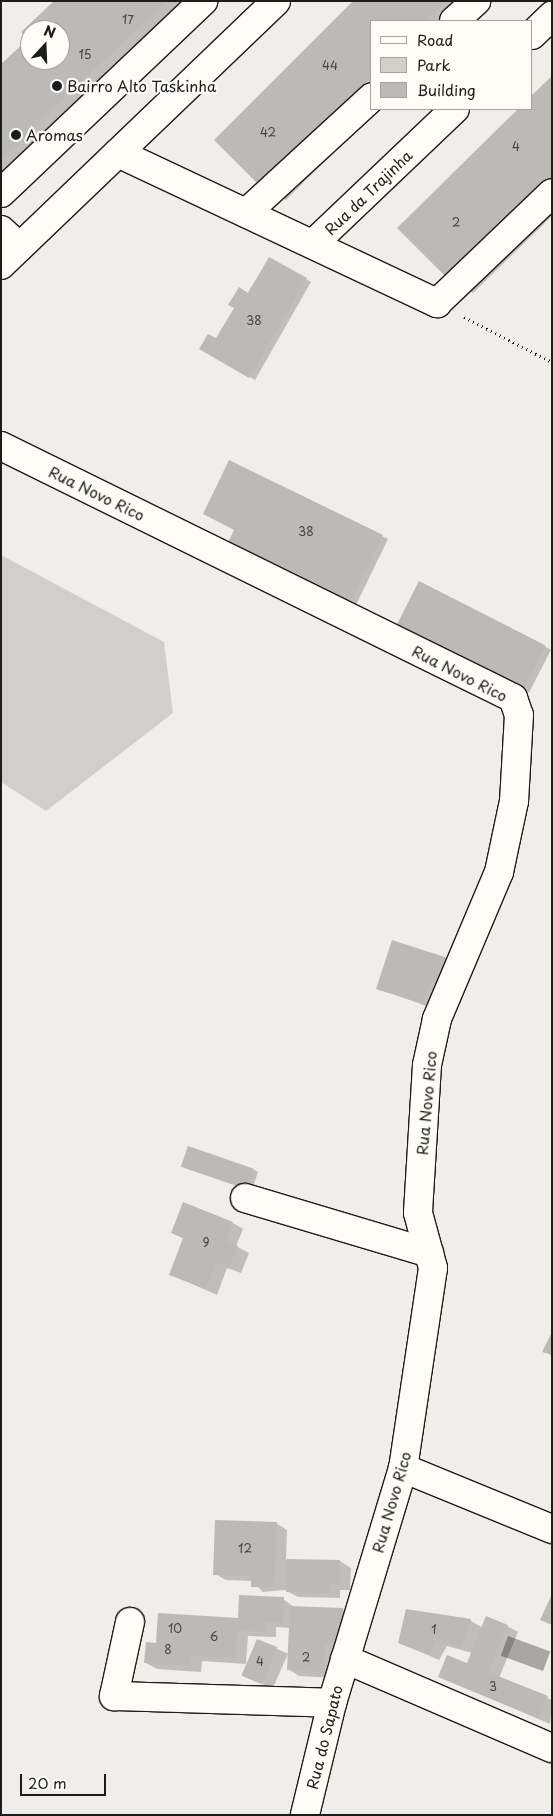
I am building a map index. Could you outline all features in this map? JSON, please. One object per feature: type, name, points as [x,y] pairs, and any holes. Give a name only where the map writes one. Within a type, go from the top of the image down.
[{"type":"street","points":[[1,194],[203,1]]},
{"type":"street","points":[[7,247],[118,153],[276,1]]},
{"type":"street","points":[[455,20],[476,1]]},
{"type":"street","points":[[533,34],[552,16]]},
{"type":"street","points":[[246,213],[370,99]]},
{"type":"street","name":"Rua da Trajinha","points":[[118,153],[313,244],[454,110]]},
{"type":"street","points":[[313,244],[437,303],[552,194]]},
{"type":"street","name":"Rua Novo Rico","points":[[1,446],[513,698],[519,715],[514,801],[498,872],[437,1019],[427,1065],[418,1213],[433,1268],[424,1350],[403,1468],[345,1659]]},
{"type":"street","points":[[244,1198],[428,1253]]},
{"type":"street","points":[[403,1468],[552,1529]]},
{"type":"street","points":[[130,1622],[114,1696],[332,1703]]},
{"type":"street","points":[[345,1659],[552,1748]]},
{"type":"street","name":"Rua do Sapato","points":[[305,1815],[332,1703],[345,1659]]},
{"type":"path","points":[[437,303],[552,362]]},
{"type":"green space","points":[[1,555],[164,642],[173,713],[46,811],[1,782]]},
{"type":"shaded area","points":[[508,1636],[550,1651],[543,1671],[501,1656]]},
{"type":"building","points":[[54,1],[167,1],[1,157],[1,64],[20,46],[20,70],[70,70],[70,20],[34,20]]},
{"type":"building","points":[[353,1],[446,1],[427,20],[370,20],[370,78],[261,187],[214,140]]},
{"type":"building","points":[[552,76],[552,181],[450,281],[397,228],[517,110],[533,110],[533,94]]},
{"type":"building","points":[[269,257],[307,278],[249,378],[199,349],[208,334],[216,338],[234,308],[228,305],[239,287],[248,293]]},
{"type":"building","points":[[229,460],[383,535],[348,607],[226,547],[234,530],[203,514]]},
{"type":"building","points":[[419,581],[546,645],[523,689],[397,625]]},
{"type":"building","points":[[392,940],[457,961],[449,987],[431,981],[423,1004],[376,989]]},
{"type":"building","points":[[188,1146],[253,1168],[246,1189],[181,1167]]},
{"type":"building","points":[[183,1202],[233,1222],[225,1241],[238,1246],[229,1268],[216,1263],[206,1289],[169,1275],[183,1238],[171,1233]]},
{"type":"building","points":[[552,1332],[552,1355],[542,1352]]},
{"type":"building","points":[[215,1520],[277,1522],[274,1587],[251,1587],[251,1576],[213,1575]]},
{"type":"building","points":[[287,1559],[340,1560],[340,1585],[330,1584],[330,1593],[286,1592]]},
{"type":"building","points":[[552,1594],[552,1625],[540,1620]]},
{"type":"building","points":[[239,1595],[284,1597],[283,1623],[266,1622],[265,1632],[237,1630],[236,1658],[191,1656],[191,1666],[144,1663],[146,1642],[156,1643],[158,1613],[238,1618]]},
{"type":"building","points":[[290,1606],[343,1608],[341,1646],[325,1645],[324,1672],[287,1670]]},
{"type":"building","points":[[406,1609],[471,1619],[461,1648],[436,1641],[428,1655],[398,1643]]},
{"type":"building","points":[[486,1616],[508,1625],[488,1672],[548,1696],[539,1719],[438,1677],[447,1655],[467,1663]]},
{"type":"building","points":[[257,1639],[277,1647],[262,1684],[242,1676]]},
{"type":"place","name":"Bairro Alto Taskinha","points":[[57,86]]},
{"type":"place","name":"Aromas","points":[[16,135]]}]
